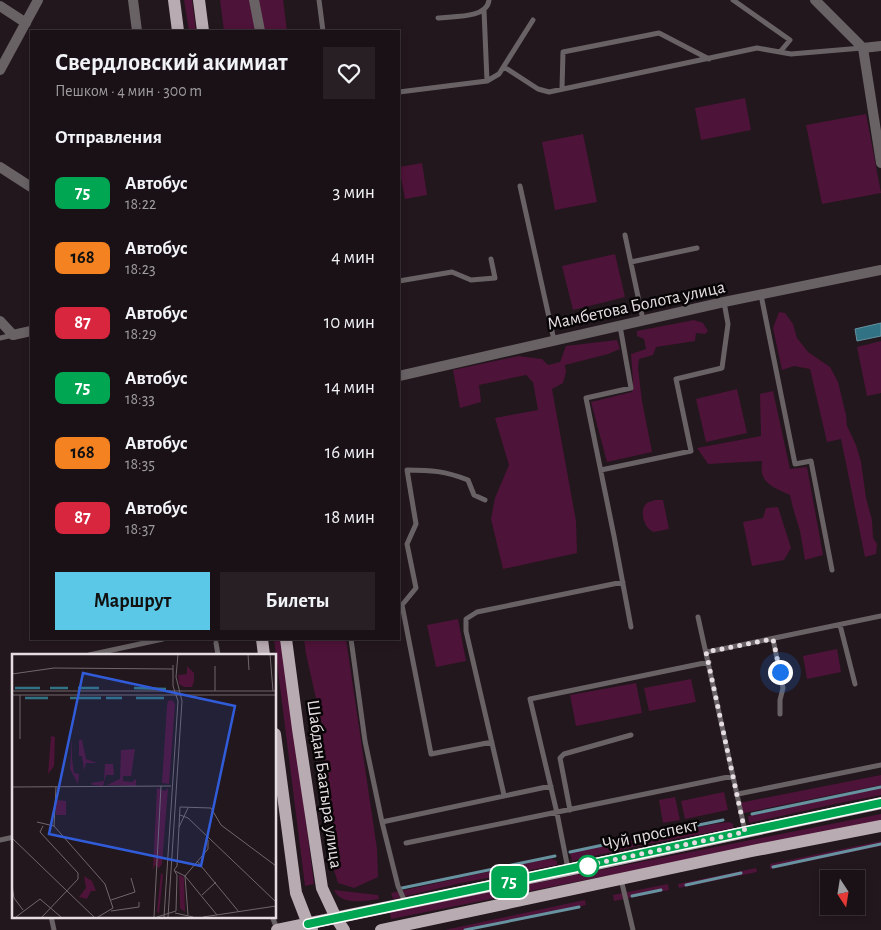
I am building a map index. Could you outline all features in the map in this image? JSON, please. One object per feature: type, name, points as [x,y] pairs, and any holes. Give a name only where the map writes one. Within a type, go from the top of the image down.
[{"type":"main road","points":[[174,0],[178,30]]},
{"type":"main road","points":[[199,0],[203,30]]},
{"type":"main road","points":[[262,640],[264,654]]},
{"type":"main road","name":"Шабдан Баатыра улица","points":[[286,640],[322,888],[336,918],[344,930]]},
{"type":"main road","points":[[276,742],[296,893],[310,927]]},
{"type":"main road","name":"Чуй проспект","points":[[277,930],[310,927],[336,918],[881,803]]},
{"type":"main road","points":[[386,929],[752,851],[881,826]]},
{"type":"street","points":[[0,70],[38,0]]},
{"type":"street","points":[[133,0],[137,30]]},
{"type":"street","points":[[254,0],[260,30]]},
{"type":"street","points":[[815,0],[862,48],[881,163]]},
{"type":"street","points":[[0,6],[26,23]]},
{"type":"street","points":[[862,48],[881,46]]},
{"type":"street","points":[[0,167],[30,186]]},
{"type":"street","name":"Мамбетова Болота улица","points":[[400,376],[724,302],[881,270]]},
{"type":"street","points":[[0,321],[13,335],[30,331]]},
{"type":"lane","points":[[319,0],[323,30]]},
{"type":"lane","points":[[438,18],[477,14],[484,10],[489,0]]},
{"type":"lane","points":[[733,0],[790,40],[780,52]]},
{"type":"lane","points":[[484,10],[487,81]]},
{"type":"lane","points":[[400,92],[487,81],[499,74],[533,20]]},
{"type":"lane","points":[[562,88],[563,52],[602,44],[659,33],[709,59]]},
{"type":"lane","points":[[504,67],[538,89],[548,92],[757,48],[791,54],[862,48]]},
{"type":"lane","points":[[520,186],[554,340]]},
{"type":"lane","points":[[625,235],[643,320]]},
{"type":"lane","points":[[631,262],[697,248]]},
{"type":"lane","points":[[400,281],[452,272],[471,280],[495,278],[491,258]]},
{"type":"lane","points":[[761,294],[795,464],[811,461],[832,570]]},
{"type":"lane","points":[[601,470],[691,451],[676,379],[722,368],[728,324],[724,302]]},
{"type":"lane","points":[[620,326],[631,388],[586,398],[631,627]]},
{"type":"lane","points":[[0,338],[13,335]]},
{"type":"lane","points":[[485,500],[474,495],[468,480],[453,474],[433,470],[407,470],[416,524],[406,544],[416,588],[402,605],[431,754],[492,742]]},
{"type":"lane","points":[[504,795],[466,630],[466,619],[477,612],[623,582]]},
{"type":"lane","points":[[706,652],[881,616]]},
{"type":"lane","points":[[698,617],[745,832]]},
{"type":"lane","points":[[840,625],[855,684]]},
{"type":"lane","points":[[773,639],[784,688],[780,700],[780,714]]},
{"type":"lane","points":[[94,654],[158,640]]},
{"type":"lane","points":[[351,640],[366,741],[382,822],[398,886],[406,903]]},
{"type":"lane","points":[[216,643],[218,654]]},
{"type":"lane","points":[[568,870],[551,786],[530,699],[709,662]]},
{"type":"lane","points":[[570,810],[561,756],[575,750],[631,735]]},
{"type":"lane","points":[[738,794],[881,765]]},
{"type":"lane","points":[[406,843],[733,776]]},
{"type":"lane","points":[[382,822],[551,786]]},
{"type":"lane","points":[[621,879],[632,930]]},
{"type":"lane","points":[[273,918],[277,930]]},
{"type":"shaded area","points":[[184,0],[192,0],[196,30],[189,30]]},
{"type":"shaded area","points":[[220,0],[283,0],[287,30],[224,30]]},
{"type":"shaded area","points":[[745,98],[751,130],[701,140],[695,108]]},
{"type":"shaded area","points":[[866,114],[881,193],[822,204],[806,125]]},
{"type":"shaded area","points":[[583,134],[597,202],[555,210],[542,142]]},
{"type":"shaded area","points":[[422,163],[427,195],[405,199],[400,167]]},
{"type":"shaded area","points":[[615,254],[625,297],[573,310],[562,266]]},
{"type":"shaded area","points":[[779,312],[785,313],[793,324],[797,338],[808,352],[830,367],[838,382],[847,426],[856,445],[861,462],[866,498],[872,520],[873,538],[877,544],[876,554],[865,557],[841,439],[827,442],[810,369],[794,366],[782,370],[773,328]]},
{"type":"shaded area","points":[[694,320],[703,323],[708,331],[705,334],[696,333],[695,341],[656,347],[653,355],[639,359],[638,368],[642,401],[652,452],[607,462],[591,402],[632,392],[631,354],[646,349],[644,339],[637,336],[637,331]]},
{"type":"shaded area","points":[[617,340],[620,349],[565,365],[566,372],[563,383],[552,389],[576,521],[577,553],[503,569],[491,519],[495,498],[509,465],[495,418],[538,410],[533,382],[526,375],[479,385],[481,402],[460,408],[453,370],[518,356],[542,359],[548,365],[560,362],[566,346]]},
{"type":"shaded area","points":[[881,341],[881,393],[867,396],[857,347]]},
{"type":"shaded area","points":[[737,389],[747,433],[706,442],[696,399]]},
{"type":"shaded area","points":[[773,391],[790,469],[807,467],[823,555],[805,560],[800,531],[790,495],[773,487],[766,481],[762,472],[762,461],[708,464],[697,448],[761,436],[760,394]]},
{"type":"shaded area","points":[[663,500],[669,529],[654,532],[647,527],[643,518],[643,508],[647,503]]},
{"type":"shaded area","points":[[778,507],[791,548],[784,560],[752,566],[743,522],[763,518],[766,508]]},
{"type":"shaded area","points":[[458,619],[466,661],[436,667],[427,625]]},
{"type":"shaded area","points":[[274,640],[282,640],[314,884],[305,886],[276,654]]},
{"type":"shaded area","points":[[304,640],[346,640],[377,849],[378,877],[354,888],[338,883],[334,870],[322,725]]},
{"type":"shaded area","points":[[837,649],[841,672],[807,679],[803,656]]},
{"type":"shaded area","points":[[691,679],[696,702],[649,711],[644,688]]},
{"type":"shaded area","points":[[636,683],[642,713],[576,726],[570,695]]},
{"type":"shaded area","points":[[881,775],[881,785],[744,813],[739,803]]},
{"type":"shaded area","points":[[881,788],[881,795],[749,823],[748,816]]},
{"type":"shaded area","points":[[724,792],[728,810],[685,819],[681,801]]},
{"type":"shaded area","points":[[675,797],[680,820],[663,823],[659,800]]},
{"type":"shaded area","points":[[881,814],[881,821],[391,919],[390,912]]},
{"type":"shaded area","points":[[729,822],[733,824],[733,828],[572,861],[570,853],[714,824]]},
{"type":"shaded area","points":[[881,841],[881,846],[770,869],[770,864]]},
{"type":"shaded area","points":[[552,859],[557,861],[557,865],[461,883],[393,899],[391,893],[537,861]]},
{"type":"shaded area","points":[[756,868],[757,872],[679,888],[678,884]]},
{"type":"shaded area","points":[[668,884],[669,890],[614,901],[613,895]]},
{"type":"shaded area","points":[[334,890],[378,895],[379,899],[348,900],[337,895]]},
{"type":"shaded area","points":[[585,900],[586,905],[471,930],[445,930]]},
{"type":"water","points":[[881,323],[881,336],[857,341],[855,329]]},
{"type":"waterway","points":[[752,814],[881,787]]},
{"type":"waterway","points":[[636,838],[723,820]]},
{"type":"waterway","points":[[570,852],[622,841]]},
{"type":"waterway","points":[[773,867],[881,844]]},
{"type":"waterway","points":[[402,888],[555,856]]},
{"type":"waterway","points":[[686,885],[741,873]]},
{"type":"waterway","points":[[632,896],[661,890]]},
{"type":"waterway","points":[[465,930],[579,907]]},
{"type":"bus line","name":"75","points":[[308,924],[881,803]]},
{"type":"route","points":[[588,866],[584,866],[745,832],[706,652],[773,639],[780,672]]}]
